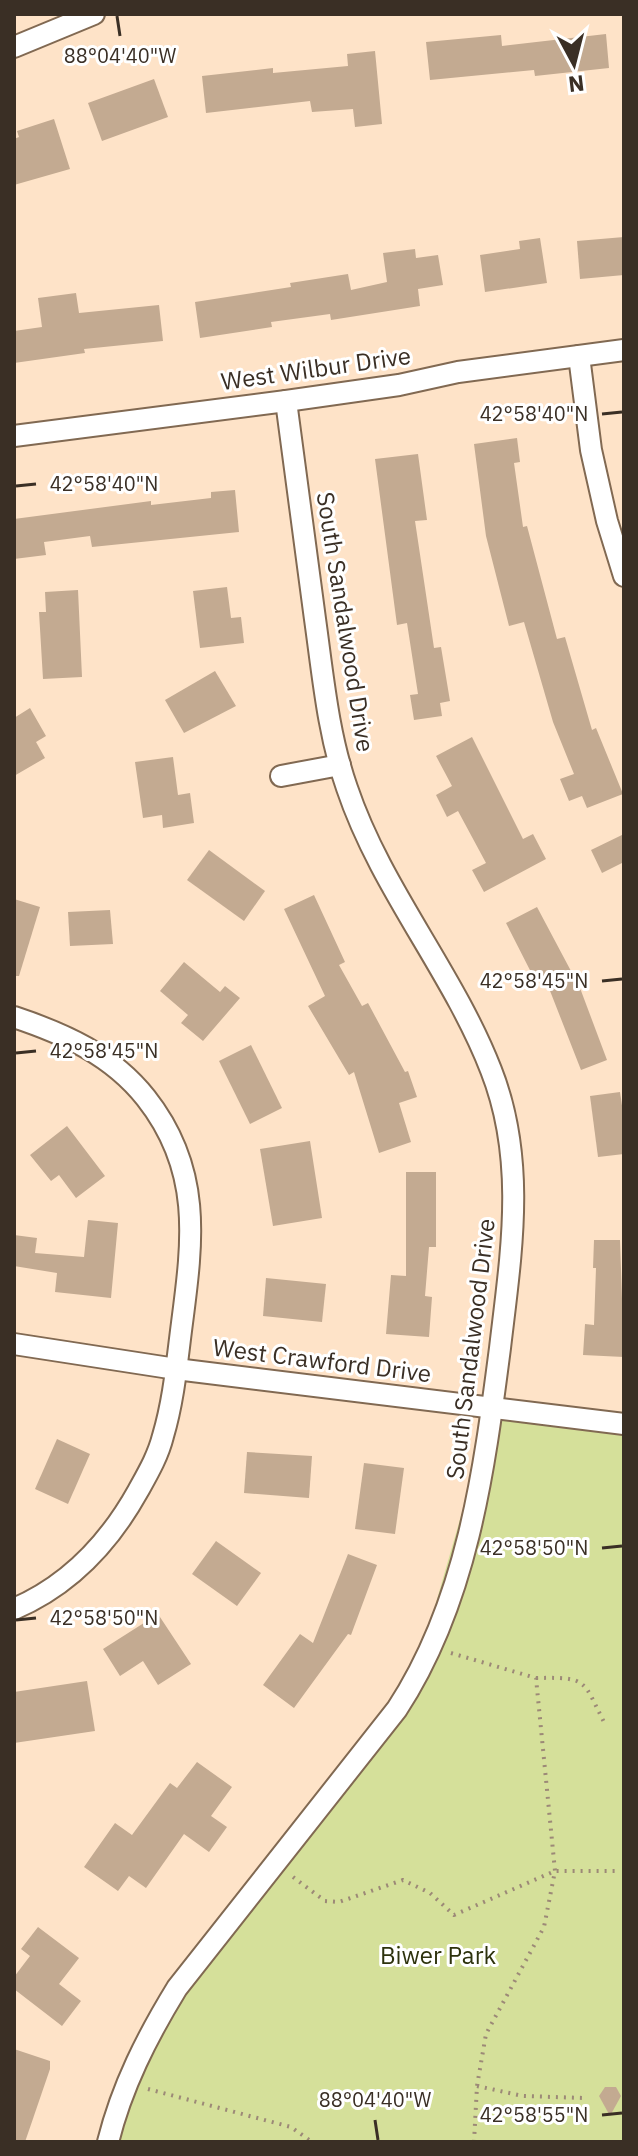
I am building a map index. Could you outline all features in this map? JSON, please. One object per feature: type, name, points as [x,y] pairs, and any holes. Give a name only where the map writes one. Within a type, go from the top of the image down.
[{"type":"street","points":[[14,47],[94,14]]},
{"type":"street","name":"West Wilbur Drive","points":[[14,436],[286,401],[399,385],[458,372],[624,350]]},
{"type":"street","points":[[579,356],[591,450],[607,521],[624,576]]},
{"type":"street","name":"South Sandalwood Drive","points":[[108,2142],[127,2083],[153,2027],[177,1988],[397,1709],[412,1686],[430,1646],[455,1584],[474,1518],[486,1456],[515,1222],[512,1155],[505,1111],[478,1038],[380,862],[347,790],[340,765],[327,706],[286,401]]},
{"type":"street","points":[[281,776],[340,765]]},
{"type":"street","points":[[14,1017],[84,1046],[118,1068],[147,1099],[171,1140],[186,1180],[192,1219],[191,1254],[176,1369],[159,1450],[123,1518],[102,1547],[75,1572],[34,1601],[14,1609]]},
{"type":"street","name":"West Crawford Drive","points":[[14,1344],[176,1369],[624,1424]]},
{"type":"path","points":[[430,1646],[536,1678],[572,1677],[584,1684],[606,1726]]},
{"type":"path","points":[[474,2142],[477,2086],[486,2034],[544,1927],[555,1871],[536,1678]]},
{"type":"path","points":[[276,1863],[325,1901],[339,1902],[403,1880],[430,1893],[454,1915],[555,1871],[616,1871]]},
{"type":"path","points":[[127,2083],[291,2127],[312,2142]]},
{"type":"path","points":[[477,2086],[523,2096],[584,2098]]},
{"type":"green space","name":"Biwer Park","points":[[492,1408],[624,1424],[624,2142],[109,2142],[191,1971],[412,1686]]},
{"type":"building","points":[[606,34],[609,68],[535,76],[534,70],[430,80],[426,42],[501,35],[502,46]]},
{"type":"building","points":[[375,51],[382,124],[355,127],[353,109],[312,112],[310,101],[206,113],[202,76],[273,68],[273,73],[348,66],[347,54]]},
{"type":"building","points":[[154,79],[168,117],[102,141],[88,103]]},
{"type":"building","points":[[54,119],[70,169],[14,185],[14,139],[19,137],[17,131]]},
{"type":"building","points":[[624,237],[624,275],[580,279],[577,241]]},
{"type":"building","points":[[540,238],[547,283],[485,292],[480,255],[520,249],[519,241]]},
{"type":"building","points":[[415,249],[416,258],[438,255],[443,285],[418,289],[420,306],[331,320],[330,314],[271,322],[272,327],[200,338],[195,302],[291,287],[290,283],[348,274],[351,290],[387,282],[383,253]]},
{"type":"building","points":[[76,293],[79,313],[159,305],[163,341],[84,349],[85,353],[14,363],[14,331],[42,327],[38,298]]},
{"type":"building","points":[[517,438],[520,462],[514,463],[523,527],[527,526],[557,639],[565,637],[592,730],[596,728],[623,794],[587,808],[582,796],[569,801],[560,779],[574,774],[553,722],[524,622],[509,626],[486,536],[474,444]]},
{"type":"building","points":[[418,454],[427,520],[415,521],[434,648],[441,647],[450,701],[440,703],[442,716],[414,720],[410,695],[418,694],[407,623],[397,625],[375,459]]},
{"type":"building","points":[[235,490],[239,532],[92,547],[90,536],[44,542],[46,555],[14,559],[14,519],[151,501],[151,505],[211,498],[211,492]]},
{"type":"building","points":[[227,587],[231,618],[241,617],[244,643],[200,648],[193,591]]},
{"type":"building","points":[[78,590],[82,677],[43,679],[39,612],[46,612],[45,592]]},
{"type":"building","points":[[215,671],[236,706],[184,733],[165,700]]},
{"type":"building","points":[[30,708],[46,736],[36,742],[45,758],[14,776],[14,718]]},
{"type":"building","points":[[472,737],[523,839],[533,834],[546,859],[484,892],[472,870],[486,863],[458,811],[447,817],[436,795],[452,786],[436,756]]},
{"type":"building","points":[[173,757],[178,795],[190,793],[194,823],[163,828],[162,815],[143,818],[135,762]]},
{"type":"building","points":[[624,834],[624,862],[602,873],[591,850]]},
{"type":"building","points":[[209,850],[265,891],[244,921],[187,880]]},
{"type":"building","points":[[314,895],[345,962],[339,965],[362,1006],[368,1003],[405,1072],[408,1071],[417,1097],[399,1103],[411,1142],[379,1153],[354,1072],[349,1075],[308,1006],[325,996],[284,909]]},
{"type":"building","points":[[14,899],[40,907],[19,976],[14,976]]},
{"type":"building","points":[[537,907],[580,988],[607,1060],[581,1070],[545,978],[536,982],[506,923]]},
{"type":"building","points":[[110,910],[113,944],[70,946],[68,912]]},
{"type":"building","points":[[184,962],[220,992],[225,986],[240,998],[203,1041],[181,1023],[188,1015],[160,991]]},
{"type":"building","points":[[251,1045],[282,1108],[250,1124],[219,1061]]},
{"type":"building","points":[[620,1092],[624,1154],[598,1157],[590,1096]]},
{"type":"building","points":[[67,1126],[105,1176],[76,1198],[59,1175],[51,1181],[30,1155]]},
{"type":"building","points":[[310,1141],[322,1218],[273,1226],[260,1149]]},
{"type":"building","points":[[406,1172],[436,1172],[436,1247],[429,1247],[425,1296],[432,1297],[429,1337],[386,1334],[391,1275],[406,1276]]},
{"type":"building","points":[[88,1220],[118,1223],[111,1298],[55,1292],[57,1273],[14,1266],[14,1235],[37,1238],[35,1253],[84,1257]]},
{"type":"building","points":[[594,1240],[620,1240],[624,1357],[583,1355],[585,1324],[594,1325]]},
{"type":"building","points":[[266,1278],[326,1284],[322,1322],[263,1316]]},
{"type":"building","points":[[57,1439],[90,1454],[68,1504],[35,1489]]},
{"type":"building","points":[[247,1452],[312,1456],[309,1498],[244,1493]]},
{"type":"building","points":[[364,1463],[404,1468],[395,1534],[355,1529]]},
{"type":"building","points":[[216,1541],[261,1573],[237,1606],[192,1574]]},
{"type":"building","points":[[348,1554],[377,1565],[351,1635],[348,1634],[294,1708],[263,1685],[300,1634],[313,1643]]},
{"type":"building","points":[[158,1614],[191,1664],[158,1685],[143,1661],[120,1676],[103,1649]]},
{"type":"building","points":[[87,1681],[95,1731],[14,1743],[14,1692]]},
{"type":"building","points":[[197,1762],[232,1787],[211,1816],[227,1827],[209,1852],[184,1834],[146,1888],[129,1876],[118,1891],[84,1867],[115,1823],[132,1835],[170,1783],[177,1788]]},
{"type":"building","points":[[38,1927],[79,1958],[59,1984],[81,2001],[62,2026],[14,1989],[14,1977],[30,1956],[21,1949]]},
{"type":"building","points":[[14,2049],[50,2061],[25,2142],[14,2142]]},
{"type":"building","points":[[605,2087],[616,2087],[621,2096],[610,2116],[599,2096]]}]
